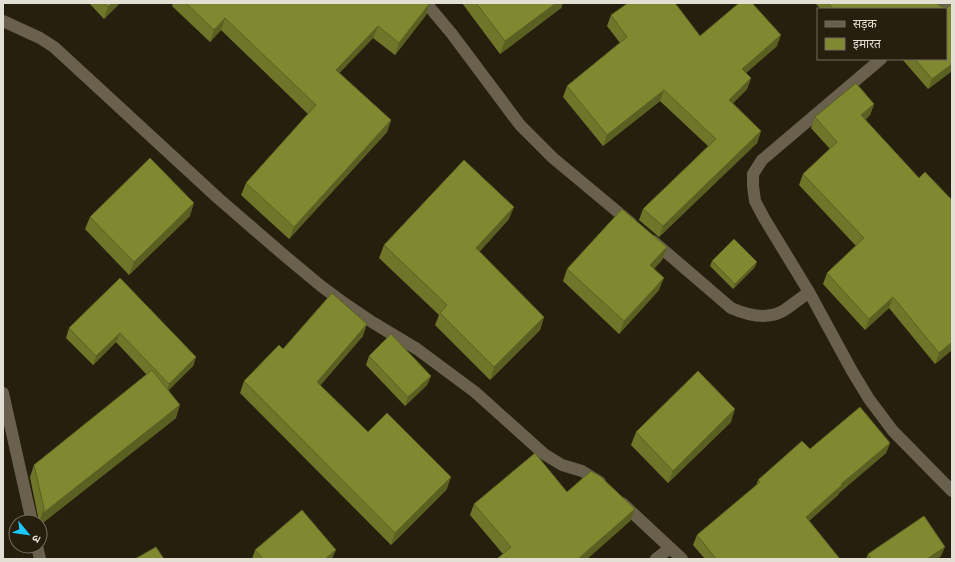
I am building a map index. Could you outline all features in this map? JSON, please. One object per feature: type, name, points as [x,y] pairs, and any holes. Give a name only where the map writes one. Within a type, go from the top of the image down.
[{"type":"street","points":[[426,3],[452,34],[520,125],[553,158],[731,308],[742,313],[770,315],[782,311],[809,292]]},
{"type":"street","points":[[3,21],[40,38],[54,47],[219,199],[321,286],[372,322],[418,349],[475,392],[544,454],[562,465],[582,471],[591,476],[609,490],[682,559]]},
{"type":"street","points":[[880,60],[762,160],[753,174],[755,201],[809,292],[869,399],[893,431],[952,491]]},
{"type":"street","points":[[3,393],[30,514]]},
{"type":"street","points":[[656,559],[670,548]]},
{"type":"building","points":[[104,3],[112,3],[108,7]]},
{"type":"building","points":[[186,3],[430,3],[399,43],[378,26],[336,70],[391,120],[294,227],[246,183],[316,105],[225,18],[214,30]]},
{"type":"building","points":[[476,3],[556,3],[505,41]]},
{"type":"building","points":[[628,3],[675,3],[700,36],[739,3],[752,3],[781,35],[742,69],[751,78],[729,100],[761,131],[663,226],[643,209],[716,139],[664,90],[607,135],[567,86],[627,37],[611,15]]},
{"type":"building","points":[[828,3],[936,3],[944,8],[833,8]]},
{"type":"building","points":[[952,4],[952,64],[932,79],[916,60],[947,60],[946,8]]},
{"type":"building","points":[[856,83],[874,104],[861,115],[919,178],[925,172],[952,200],[952,342],[939,353],[893,297],[869,319],[827,273],[864,238],[803,174],[837,142],[815,117]]},
{"type":"building","points":[[150,158],[194,203],[134,262],[90,217]]},
{"type":"building","points":[[464,160],[514,207],[476,248],[544,317],[494,367],[440,313],[447,305],[384,245]]},
{"type":"building","points":[[622,209],[667,247],[650,265],[664,278],[624,321],[567,269]]},
{"type":"building","points":[[734,239],[757,262],[735,284],[712,261]]},
{"type":"building","points":[[120,278],[196,357],[169,384],[120,333],[96,356],[69,328]]},
{"type":"building","points":[[332,293],[367,324],[317,382],[368,432],[387,413],[451,477],[395,533],[244,381],[279,345],[283,349]]},
{"type":"building","points":[[391,334],[431,376],[408,397],[369,356]]},
{"type":"building","points":[[152,370],[180,405],[42,514],[44,508],[34,465]]},
{"type":"building","points":[[698,371],[735,409],[673,471],[636,432]]},
{"type":"building","points":[[860,407],[890,443],[841,484],[842,485],[806,517],[840,559],[716,559],[697,535],[760,482],[758,480],[802,441],[810,449]]},
{"type":"building","points":[[535,453],[567,492],[591,471],[600,476],[635,509],[578,559],[497,559],[511,547],[474,504]]},
{"type":"building","points":[[302,510],[336,550],[325,559],[263,559],[255,550]]},
{"type":"building","points":[[924,516],[945,547],[927,559],[871,559],[868,554]]},
{"type":"building","points":[[156,547],[164,559],[135,559]]}]
